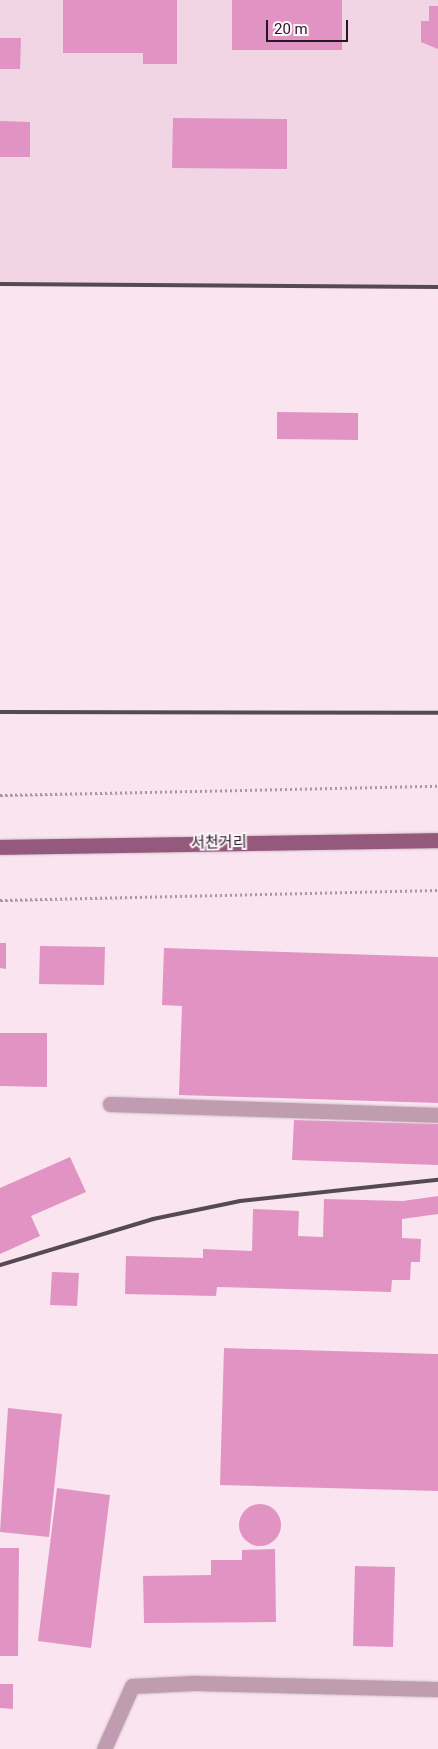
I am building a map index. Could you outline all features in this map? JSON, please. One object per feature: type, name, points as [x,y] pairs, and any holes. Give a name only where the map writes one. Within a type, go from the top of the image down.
[{"type":"main road","name":"서천거리","points":[[0,847],[438,840]]},
{"type":"street","points":[[110,1104],[438,1115]]},
{"type":"street","points":[[104,1749],[132,1686],[193,1683],[438,1689]]},
{"type":"path","points":[[0,795],[438,786]]},
{"type":"path","points":[[0,900],[438,890]]},
{"type":"shaded area","points":[[0,0],[438,0],[438,287],[0,284]]},
{"type":"building","points":[[63,0],[177,0],[177,64],[143,64],[143,53],[63,53]]},
{"type":"building","points":[[232,0],[342,0],[342,50],[232,50]]},
{"type":"building","points":[[429,6],[438,6],[438,49],[421,42],[421,21],[429,21]]},
{"type":"building","points":[[0,38],[21,38],[20,69],[0,69]]},
{"type":"building","points":[[173,118],[287,119],[287,169],[172,168]]},
{"type":"building","points":[[0,121],[30,122],[30,157],[0,157]]},
{"type":"building","points":[[277,412],[358,413],[358,440],[277,439]]},
{"type":"building","points":[[0,943],[6,943],[6,969],[0,968]]},
{"type":"building","points":[[40,946],[105,947],[104,985],[39,984]]},
{"type":"building","points":[[164,948],[438,957],[438,1103],[179,1095],[182,1006],[162,1005]]},
{"type":"building","points":[[0,1033],[47,1033],[47,1087],[0,1086]]},
{"type":"building","points":[[294,1120],[438,1124],[438,1165],[292,1160]]},
{"type":"building","points":[[70,1157],[86,1192],[31,1216],[40,1236],[0,1254],[0,1188]]},
{"type":"building","points":[[438,1196],[438,1214],[402,1219],[402,1238],[421,1239],[420,1262],[411,1262],[410,1280],[392,1280],[391,1292],[217,1287],[216,1296],[125,1294],[126,1256],[203,1258],[203,1249],[252,1251],[253,1209],[299,1211],[298,1236],[323,1237],[324,1199],[403,1201]]},
{"type":"building","points":[[52,1272],[79,1273],[77,1306],[50,1305]]},
{"type":"building","points":[[224,1348],[438,1354],[438,1491],[220,1485]]},
{"type":"building","points":[[8,1408],[62,1414],[49,1537],[0,1532]]},
{"type":"building","points":[[57,1488],[110,1495],[91,1648],[38,1641]]},
{"type":"building","points":[[260,1504],[275,1510],[281,1525],[275,1540],[260,1546],[245,1540],[239,1525],[245,1510]]},
{"type":"building","points":[[0,1548],[19,1548],[18,1656],[0,1656]]},
{"type":"building","points":[[275,1549],[276,1622],[144,1623],[143,1576],[211,1575],[211,1560],[242,1560],[242,1550]]},
{"type":"building","points":[[355,1566],[395,1567],[393,1647],[353,1646]]},
{"type":"building","points":[[0,1684],[13,1684],[13,1709],[0,1708]]},
{"type":"railway","points":[[0,284],[438,287]]},
{"type":"railway","points":[[0,712],[438,713]]},
{"type":"railway","points":[[0,1265],[153,1219],[240,1201],[438,1180]]}]
